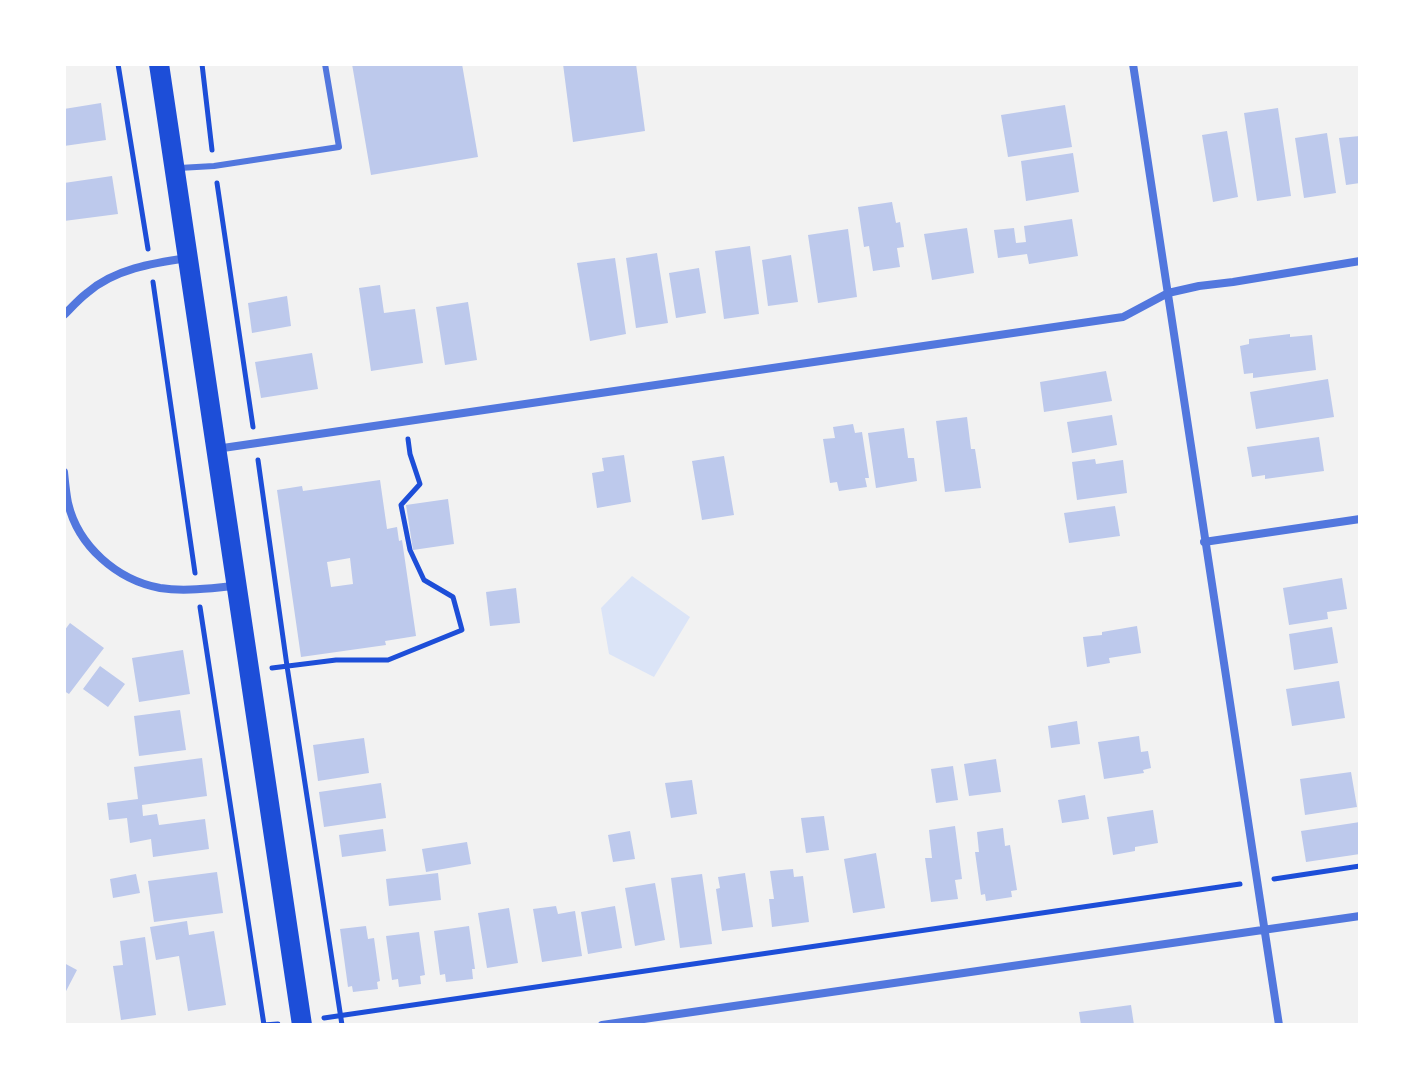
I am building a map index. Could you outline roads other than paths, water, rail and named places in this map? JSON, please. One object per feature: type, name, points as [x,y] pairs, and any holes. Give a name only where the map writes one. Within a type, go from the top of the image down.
[{"type":"main road","points":[[159,64],[302,1023]]},
{"type":"street","points":[[1133,64],[1279,1025]]},
{"type":"street","points":[[64,315],[89,291],[123,272],[151,263],[189,258]]},
{"type":"street","points":[[216,449],[1123,317],[1168,293],[1360,261]]},
{"type":"street","points":[[64,472],[69,505],[82,537],[105,563],[131,578],[160,588],[237,586]]},
{"type":"street","points":[[1204,542],[1360,519]]},
{"type":"street","points":[[602,1025],[1360,916]]},
{"type":"lane","points":[[175,168],[214,166],[339,147],[325,64]]}]
